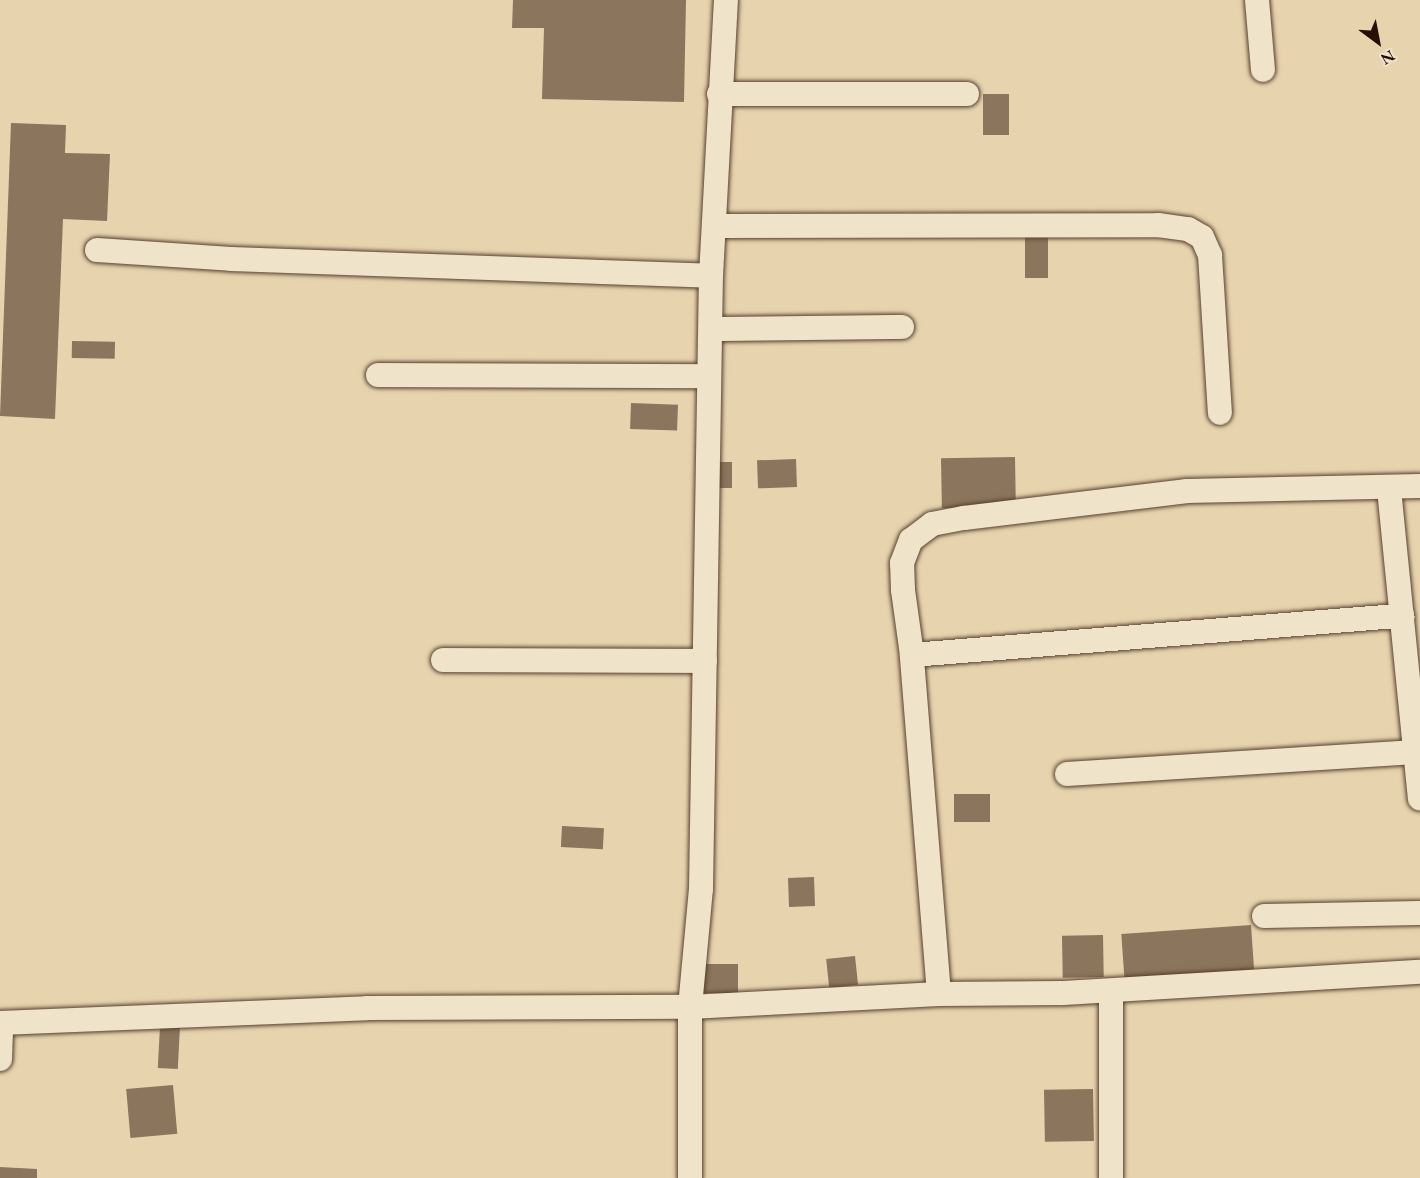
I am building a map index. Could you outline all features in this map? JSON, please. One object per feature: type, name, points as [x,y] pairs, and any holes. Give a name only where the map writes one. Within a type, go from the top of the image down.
[{"type":"street","points":[[690,1178],[690,1007],[701,889],[711,276],[715,226],[718,94],[726,0]]},
{"type":"street","points":[[1257,0],[1263,70]]},
{"type":"street","points":[[718,94],[967,94]]},
{"type":"street","points":[[715,226],[1158,225],[1188,229],[1202,237],[1210,255],[1220,413]]},
{"type":"street","points":[[97,250],[231,259],[711,276]]},
{"type":"street","points":[[711,329],[902,327]]},
{"type":"street","points":[[378,375],[710,376]]},
{"type":"street","points":[[939,994],[912,655],[902,563],[911,540],[932,524],[1187,491],[1389,489],[1420,486]]},
{"type":"street","points":[[1389,489],[1420,798]]},
{"type":"street","points":[[912,655],[1402,616]]},
{"type":"street","points":[[443,660],[705,661]]},
{"type":"street","points":[[1067,774],[1415,752]]},
{"type":"street","points":[[1264,916],[1420,912]]},
{"type":"street","points":[[0,1059],[1,1023],[367,1008],[690,1007],[939,994],[1111,991],[1420,972]]},
{"type":"street","points":[[1111,991],[1111,1178]]},
{"type":"building","points":[[513,0],[686,0],[684,102],[542,99],[544,28],[512,28]]},
{"type":"building","points":[[983,94],[1009,94],[1009,135],[983,135]]},
{"type":"building","points":[[11,123],[66,125],[65,153],[110,154],[107,221],[63,219],[55,419],[0,416]]},
{"type":"building","points":[[1025,230],[1048,230],[1048,278],[1025,278]]},
{"type":"building","points":[[72,341],[115,342],[115,359],[72,358]]},
{"type":"building","points":[[631,403],[678,405],[677,431],[630,429]]},
{"type":"building","points":[[1015,457],[1016,507],[942,508],[941,458]]},
{"type":"building","points":[[796,459],[797,487],[758,488],[757,460]]},
{"type":"building","points":[[710,462],[732,462],[732,488],[710,488]]},
{"type":"building","points":[[954,794],[990,794],[990,822],[954,822]]},
{"type":"building","points":[[562,826],[604,828],[603,849],[561,847]]},
{"type":"building","points":[[814,877],[815,906],[789,907],[788,878]]},
{"type":"building","points":[[1251,925],[1254,970],[1124,979],[1121,934]]},
{"type":"building","points":[[1103,935],[1104,977],[1063,978],[1062,936]]},
{"type":"building","points":[[855,956],[858,985],[829,988],[826,959]]},
{"type":"building","points":[[703,964],[738,964],[738,993],[703,993]]},
{"type":"building","points":[[160,1026],[180,1027],[178,1069],[158,1068]]},
{"type":"building","points":[[173,1085],[177,1134],[130,1138],[126,1089]]},
{"type":"building","points":[[1093,1089],[1094,1141],[1045,1142],[1044,1090]]},
{"type":"building","points":[[0,1167],[37,1169],[37,1178],[0,1178]]}]
